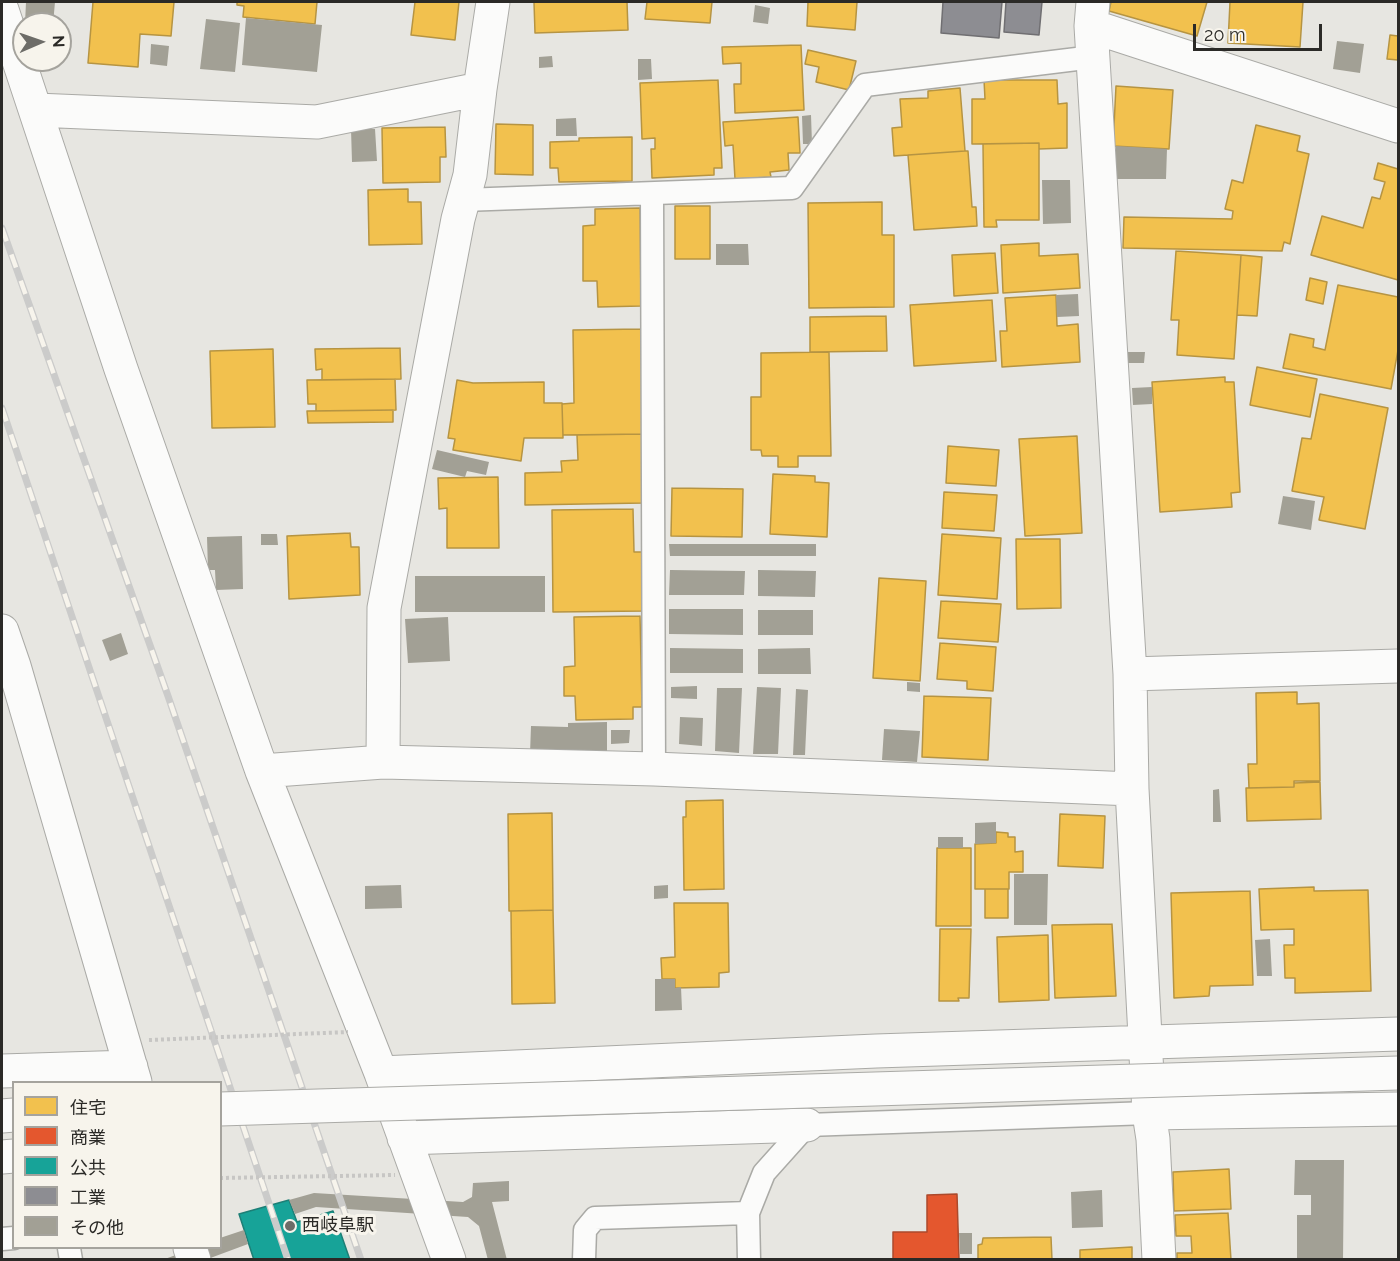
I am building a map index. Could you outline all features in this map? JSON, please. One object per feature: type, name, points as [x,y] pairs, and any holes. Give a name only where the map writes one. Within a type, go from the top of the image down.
[{"type":"street","points":[[383,762],[384,608],[463,200],[470,174],[493,2]]},
{"type":"street","points":[[2,10],[121,369],[262,771],[381,1073],[448,1260]]},
{"type":"street","points":[[1159,1260],[1132,789],[1130,674],[1092,28],[1398,126]]},
{"type":"street","points":[[36,110],[316,122],[480,89]]},
{"type":"street","points":[[2,631],[133,1075],[2,1071]]},
{"type":"street","points":[[1130,674],[1398,666]]},
{"type":"street","points":[[262,771],[383,762],[654,769],[1132,789]]},
{"type":"street","points":[[381,1073],[876,1051],[1398,1034]]},
{"type":"street","points":[[222,1109],[1398,1073]]},
{"type":"street","points":[[1149,1113],[1398,1109]]},
{"type":"street","points":[[404,1138],[807,1125]]},
{"type":"lane","points":[[463,200],[792,188],[865,85],[1092,28]]},
{"type":"lane","points":[[652,194],[654,769]]},
{"type":"lane","points":[[749,1260],[748,1213],[764,1173],[807,1125],[1149,1113]]},
{"type":"lane","points":[[584,1260],[585,1230],[595,1218],[748,1213]]},
{"type":"path","points":[[149,1040],[348,1032]]},
{"type":"path","points":[[222,1178],[395,1175]]},
{"type":"building: 住宅","points":[[93,2],[174,2],[171,36],[140,34],[138,67],[88,63]]},
{"type":"building: 住宅","points":[[237,2],[317,2],[315,24],[243,17],[244,6],[237,5]]},
{"type":"building: 住宅","points":[[415,2],[459,2],[455,40],[411,35]]},
{"type":"building: 住宅","points":[[534,2],[627,2],[628,30],[535,33]]},
{"type":"building: 住宅","points":[[647,2],[712,2],[710,23],[645,19]]},
{"type":"building: 住宅","points":[[808,2],[857,2],[855,30],[807,26]]},
{"type":"building: 住宅","points":[[1111,2],[1207,2],[1197,36],[1109,11]]},
{"type":"building: 住宅","points":[[1230,2],[1303,2],[1300,47],[1228,43]]},
{"type":"building: 住宅","points":[[1390,35],[1398,36],[1398,60],[1387,59]]},
{"type":"building: 住宅","points":[[801,45],[804,110],[735,113],[734,84],[741,84],[741,63],[723,64],[722,47]]},
{"type":"building: 住宅","points":[[808,50],[856,61],[849,90],[816,82],[819,67],[805,64]]},
{"type":"building: 住宅","points":[[718,80],[722,168],[714,168],[714,175],[652,178],[651,149],[655,149],[655,138],[642,139],[640,83]]},
{"type":"building: 住宅","points":[[984,80],[1057,80],[1058,104],[1067,103],[1067,148],[1039,149],[1039,143],[972,144],[972,99],[985,99]]},
{"type":"building: 住宅","points":[[1116,86],[1173,90],[1169,149],[1113,146]]},
{"type":"building: 住宅","points":[[960,88],[965,151],[894,156],[892,128],[902,127],[900,99],[928,98],[928,91]]},
{"type":"building: 住宅","points":[[798,117],[800,153],[788,153],[789,170],[770,172],[771,177],[735,179],[733,145],[725,146],[723,122]]},
{"type":"building: 住宅","points":[[496,124],[533,125],[533,175],[495,174]]},
{"type":"building: 住宅","points":[[1256,125],[1300,136],[1297,151],[1309,154],[1290,244],[1284,242],[1282,251],[1123,248],[1124,217],[1232,219],[1233,211],[1225,209],[1232,180],[1243,183]]},
{"type":"building: 住宅","points":[[445,127],[446,157],[440,157],[440,182],[383,183],[382,128]]},
{"type":"building: 住宅","points":[[632,137],[632,181],[559,182],[558,168],[550,168],[550,142],[579,141],[579,138]]},
{"type":"building: 住宅","points":[[1039,143],[1039,220],[996,220],[997,227],[984,227],[983,144]]},
{"type":"building: 住宅","points":[[968,151],[972,207],[976,207],[977,226],[914,230],[908,155]]},
{"type":"building: 住宅","points":[[1378,163],[1398,169],[1398,280],[1311,255],[1322,216],[1363,228],[1372,197],[1380,199],[1385,182],[1374,179]]},
{"type":"building: 住宅","points":[[408,189],[408,202],[421,202],[422,244],[369,245],[368,190]]},
{"type":"building: 住宅","points":[[882,202],[882,235],[894,235],[894,307],[809,308],[808,203]]},
{"type":"building: 住宅","points":[[675,206],[710,206],[710,259],[675,259]]},
{"type":"building: 住宅","points":[[640,208],[641,306],[598,307],[597,281],[583,281],[583,226],[595,225],[595,209]]},
{"type":"building: 住宅","points":[[1039,243],[1039,256],[1078,254],[1080,288],[1003,293],[1001,245]]},
{"type":"building: 住宅","points":[[1176,251],[1241,255],[1234,359],[1177,355],[1179,320],[1171,320]]},
{"type":"building: 住宅","points":[[995,253],[998,293],[954,296],[952,255]]},
{"type":"building: 住宅","points":[[1241,255],[1262,257],[1257,316],[1237,315]]},
{"type":"building: 住宅","points":[[1310,278],[1327,282],[1323,304],[1306,300]]},
{"type":"building: 住宅","points":[[1338,285],[1398,297],[1398,350],[1391,389],[1283,368],[1290,334],[1314,339],[1313,347],[1325,350]]},
{"type":"building: 住宅","points":[[1056,295],[1057,326],[1078,324],[1080,362],[1002,367],[1000,331],[1007,331],[1005,298]]},
{"type":"building: 住宅","points":[[992,300],[996,361],[914,366],[910,305]]},
{"type":"building: 住宅","points":[[886,316],[887,351],[810,352],[810,317]]},
{"type":"building: 住宅","points":[[641,329],[643,434],[563,435],[562,404],[574,403],[573,330]]},
{"type":"building: 住宅","points":[[400,348],[401,379],[322,380],[322,369],[316,370],[315,349]]},
{"type":"building: 住宅","points":[[273,349],[275,427],[212,428],[210,351]]},
{"type":"building: 住宅","points":[[829,352],[831,456],[798,456],[798,467],[778,467],[778,456],[762,456],[761,450],[751,450],[751,397],[761,397],[761,353]]},
{"type":"building: 住宅","points":[[1257,367],[1317,379],[1310,417],[1250,405]]},
{"type":"building: 住宅","points":[[1225,377],[1225,382],[1234,382],[1240,492],[1231,493],[1232,507],[1160,512],[1152,382]]},
{"type":"building: 住宅","points":[[395,379],[396,410],[316,411],[316,404],[308,404],[307,380]]},
{"type":"building: 住宅","points":[[457,380],[473,383],[544,382],[544,403],[562,403],[563,438],[524,438],[521,461],[453,450],[455,439],[448,438]]},
{"type":"building: 住宅","points":[[1320,394],[1388,408],[1365,529],[1319,520],[1324,497],[1292,491],[1302,438],[1311,439]]},
{"type":"building: 住宅","points":[[393,410],[393,422],[308,423],[307,411]]},
{"type":"building: 住宅","points":[[643,434],[644,503],[525,505],[525,473],[562,472],[561,461],[578,460],[577,435]]},
{"type":"building: 住宅","points":[[1077,436],[1082,533],[1025,536],[1019,439]]},
{"type":"building: 住宅","points":[[948,446],[999,450],[996,486],[946,483]]},
{"type":"building: 住宅","points":[[773,474],[815,476],[815,482],[829,483],[827,537],[770,534]]},
{"type":"building: 住宅","points":[[498,477],[499,548],[447,548],[447,508],[439,509],[438,478]]},
{"type":"building: 住宅","points":[[672,488],[743,489],[742,537],[671,536]]},
{"type":"building: 住宅","points":[[944,492],[997,495],[994,531],[942,528]]},
{"type":"building: 住宅","points":[[633,509],[634,552],[644,552],[645,611],[553,612],[552,510]]},
{"type":"building: 住宅","points":[[350,533],[351,547],[359,547],[360,595],[289,599],[287,536]]},
{"type":"building: 住宅","points":[[942,534],[1001,538],[997,599],[938,595]]},
{"type":"building: 住宅","points":[[1016,539],[1060,539],[1061,608],[1017,609]]},
{"type":"building: 住宅","points":[[879,578],[926,581],[920,681],[873,678]]},
{"type":"building: 住宅","points":[[941,601],[1001,604],[998,642],[938,638]]},
{"type":"building: 住宅","points":[[640,616],[642,707],[633,707],[633,719],[576,720],[575,696],[564,696],[564,667],[575,666],[574,617]]},
{"type":"building: 住宅","points":[[940,643],[996,647],[993,691],[967,689],[967,681],[937,679]]},
{"type":"building: 住宅","points":[[1297,692],[1297,704],[1319,703],[1320,781],[1294,781],[1294,787],[1249,788],[1248,764],[1257,764],[1256,693]]},
{"type":"building: 住宅","points":[[924,696],[991,698],[988,760],[922,757]]},
{"type":"building: 住宅","points":[[1320,782],[1321,819],[1247,821],[1246,788],[1294,787],[1294,783]]},
{"type":"building: 住宅","points":[[723,800],[724,889],[684,890],[683,817],[686,817],[686,801]]},
{"type":"building: 住宅","points":[[552,813],[553,910],[509,911],[508,814]]},
{"type":"building: 住宅","points":[[1060,814],[1105,816],[1103,868],[1058,866]]},
{"type":"building: 住宅","points":[[996,832],[1008,833],[1008,837],[1015,837],[1015,852],[1023,851],[1023,872],[1009,872],[1009,889],[975,889],[975,844],[996,843]]},
{"type":"building: 住宅","points":[[937,848],[971,848],[971,926],[936,926]]},
{"type":"building: 住宅","points":[[1314,887],[1314,891],[1368,890],[1371,991],[1295,993],[1295,978],[1285,978],[1284,945],[1294,945],[1294,929],[1261,930],[1259,889]]},
{"type":"building: 住宅","points":[[985,889],[1008,889],[1008,918],[985,918]]},
{"type":"building: 住宅","points":[[1250,891],[1253,985],[1210,986],[1209,996],[1174,998],[1171,893]]},
{"type":"building: 住宅","points":[[674,903],[728,903],[729,972],[719,973],[719,987],[675,988],[675,979],[662,979],[661,958],[675,957]]},
{"type":"building: 住宅","points":[[553,910],[555,1003],[512,1004],[511,911]]},
{"type":"building: 住宅","points":[[1112,924],[1116,996],[1055,998],[1052,925]]},
{"type":"building: 住宅","points":[[940,929],[971,929],[969,998],[958,998],[959,1001],[939,1001]]},
{"type":"building: 住宅","points":[[1048,935],[1049,1000],[999,1002],[997,937]]},
{"type":"building: 住宅","points":[[1229,1169],[1231,1209],[1174,1211],[1173,1172]]},
{"type":"building: 住宅","points":[[1228,1213],[1231,1260],[1177,1260],[1177,1253],[1192,1253],[1191,1236],[1176,1236],[1175,1215]]},
{"type":"building: 住宅","points":[[1051,1237],[1052,1260],[978,1260],[978,1245],[982,1244],[983,1238]]},
{"type":"building: 住宅","points":[[1132,1247],[1132,1260],[1080,1260],[1080,1250]]},
{"type":"building: 商業","points":[[957,1194],[959,1260],[893,1260],[893,1232],[927,1232],[927,1195]]},
{"type":"building: 公共","name":"西岐阜駅","points":[[289,1200],[297,1222],[333,1211],[350,1260],[254,1260],[239,1214]]},
{"type":"building: 工業","points":[[943,2],[1002,2],[999,38],[941,33]]},
{"type":"building: 工業","points":[[1006,2],[1042,2],[1039,35],[1004,32]]},
{"type":"building: その他","points":[[26,2],[55,2],[54,12],[26,12]]},
{"type":"building: その他","points":[[755,5],[770,8],[768,24],[753,22]]},
{"type":"building: その他","points":[[246,18],[322,25],[317,72],[242,65]]},
{"type":"building: その他","points":[[206,19],[240,23],[235,72],[200,69]]},
{"type":"building: その他","points":[[1337,41],[1364,44],[1360,73],[1333,69]]},
{"type":"building: その他","points":[[151,44],[169,46],[167,66],[150,64]]},
{"type":"building: その他","points":[[552,56],[553,67],[539,68],[539,57]]},
{"type":"building: その他","points":[[638,59],[651,59],[652,79],[638,80]]},
{"type":"building: その他","points":[[811,115],[812,144],[803,144],[802,116]]},
{"type":"building: その他","points":[[576,118],[577,136],[556,136],[556,119]]},
{"type":"building: その他","points":[[351,129],[375,129],[377,161],[352,162]]},
{"type":"building: その他","points":[[1116,146],[1167,149],[1166,179],[1116,179]]},
{"type":"building: その他","points":[[1042,180],[1070,180],[1071,223],[1043,224]]},
{"type":"building: その他","points":[[716,244],[748,244],[749,265],[716,265]]},
{"type":"building: その他","points":[[1078,294],[1079,316],[1057,317],[1056,295]]},
{"type":"building: その他","points":[[1128,352],[1145,352],[1144,363],[1127,363]]},
{"type":"building: その他","points":[[1152,387],[1152,404],[1133,405],[1132,388]]},
{"type":"building: その他","points":[[437,450],[489,462],[486,475],[467,471],[465,477],[432,469]]},
{"type":"building: その他","points":[[1283,496],[1315,501],[1311,530],[1278,524]]},
{"type":"building: その他","points":[[261,534],[277,534],[278,545],[261,545]]},
{"type":"building: その他","points":[[242,536],[243,589],[216,590],[215,570],[208,570],[207,537]]},
{"type":"building: その他","points":[[669,544],[816,544],[816,556],[670,556]]},
{"type":"building: その他","points":[[670,570],[745,571],[744,595],[669,595]]},
{"type":"building: その他","points":[[758,570],[816,571],[815,597],[758,596]]},
{"type":"building: その他","points":[[415,576],[545,576],[545,612],[415,612]]},
{"type":"building: その他","points":[[669,609],[743,609],[743,635],[669,634]]},
{"type":"building: その他","points":[[758,610],[813,610],[813,635],[758,635]]},
{"type":"building: その他","points":[[448,617],[450,661],[408,663],[405,619]]},
{"type":"building: その他","points":[[121,633],[128,654],[110,661],[102,640]]},
{"type":"building: その他","points":[[670,648],[743,649],[743,673],[670,673]]},
{"type":"building: その他","points":[[810,648],[811,674],[758,674],[758,649]]},
{"type":"building: その他","points":[[907,682],[920,683],[920,692],[907,691]]},
{"type":"building: その他","points":[[697,686],[697,699],[671,698],[671,687]]},
{"type":"building: その他","points":[[757,687],[781,688],[778,754],[753,754]]},
{"type":"building: その他","points":[[717,688],[742,688],[739,753],[715,751]]},
{"type":"building: その他","points":[[796,689],[808,690],[805,755],[793,755]]},
{"type":"building: その他","points":[[680,717],[703,718],[702,746],[679,744]]},
{"type":"building: その他","points":[[607,722],[607,752],[530,754],[531,726],[568,727],[568,723]]},
{"type":"building: その他","points":[[884,729],[920,731],[917,762],[882,760]]},
{"type":"building: その他","points":[[611,730],[630,730],[629,743],[611,744]]},
{"type":"building: その他","points":[[1219,789],[1221,822],[1213,822],[1213,790]]},
{"type":"building: その他","points":[[996,822],[996,843],[975,844],[975,823]]},
{"type":"building: その他","points":[[938,837],[963,837],[963,848],[938,848]]},
{"type":"building: その他","points":[[1014,874],[1048,874],[1047,925],[1014,925]]},
{"type":"building: その他","points":[[401,885],[402,908],[365,909],[365,886]]},
{"type":"building: その他","points":[[668,885],[668,898],[654,899],[654,886]]},
{"type":"building: その他","points":[[1270,939],[1272,976],[1257,976],[1255,940]]},
{"type":"building: その他","points":[[655,979],[675,979],[675,988],[681,987],[682,1010],[655,1011]]},
{"type":"building: その他","points":[[1295,1160],[1344,1160],[1343,1260],[1297,1260],[1297,1215],[1311,1215],[1311,1195],[1294,1195]]},
{"type":"building: その他","points":[[509,1181],[509,1201],[492,1202],[507,1260],[488,1260],[479,1226],[468,1217],[316,1207],[295,1214],[289,1200],[314,1193],[463,1202],[472,1197],[473,1183]]},
{"type":"building: その他","points":[[1102,1190],[1103,1227],[1072,1228],[1071,1192]]},
{"type":"building: その他","points":[[244,1230],[248,1244],[205,1260],[162,1260],[192,1249],[222,1249],[222,1237]]},
{"type":"building: その他","points":[[959,1233],[972,1233],[972,1254],[960,1254]]},
{"type":"railway","points":[[2,228],[168,696],[361,1260]]},
{"type":"railway","points":[[2,408],[288,1260]]},
{"type":"place","name":"西岐阜駅","points":[[290,1226]]}]
